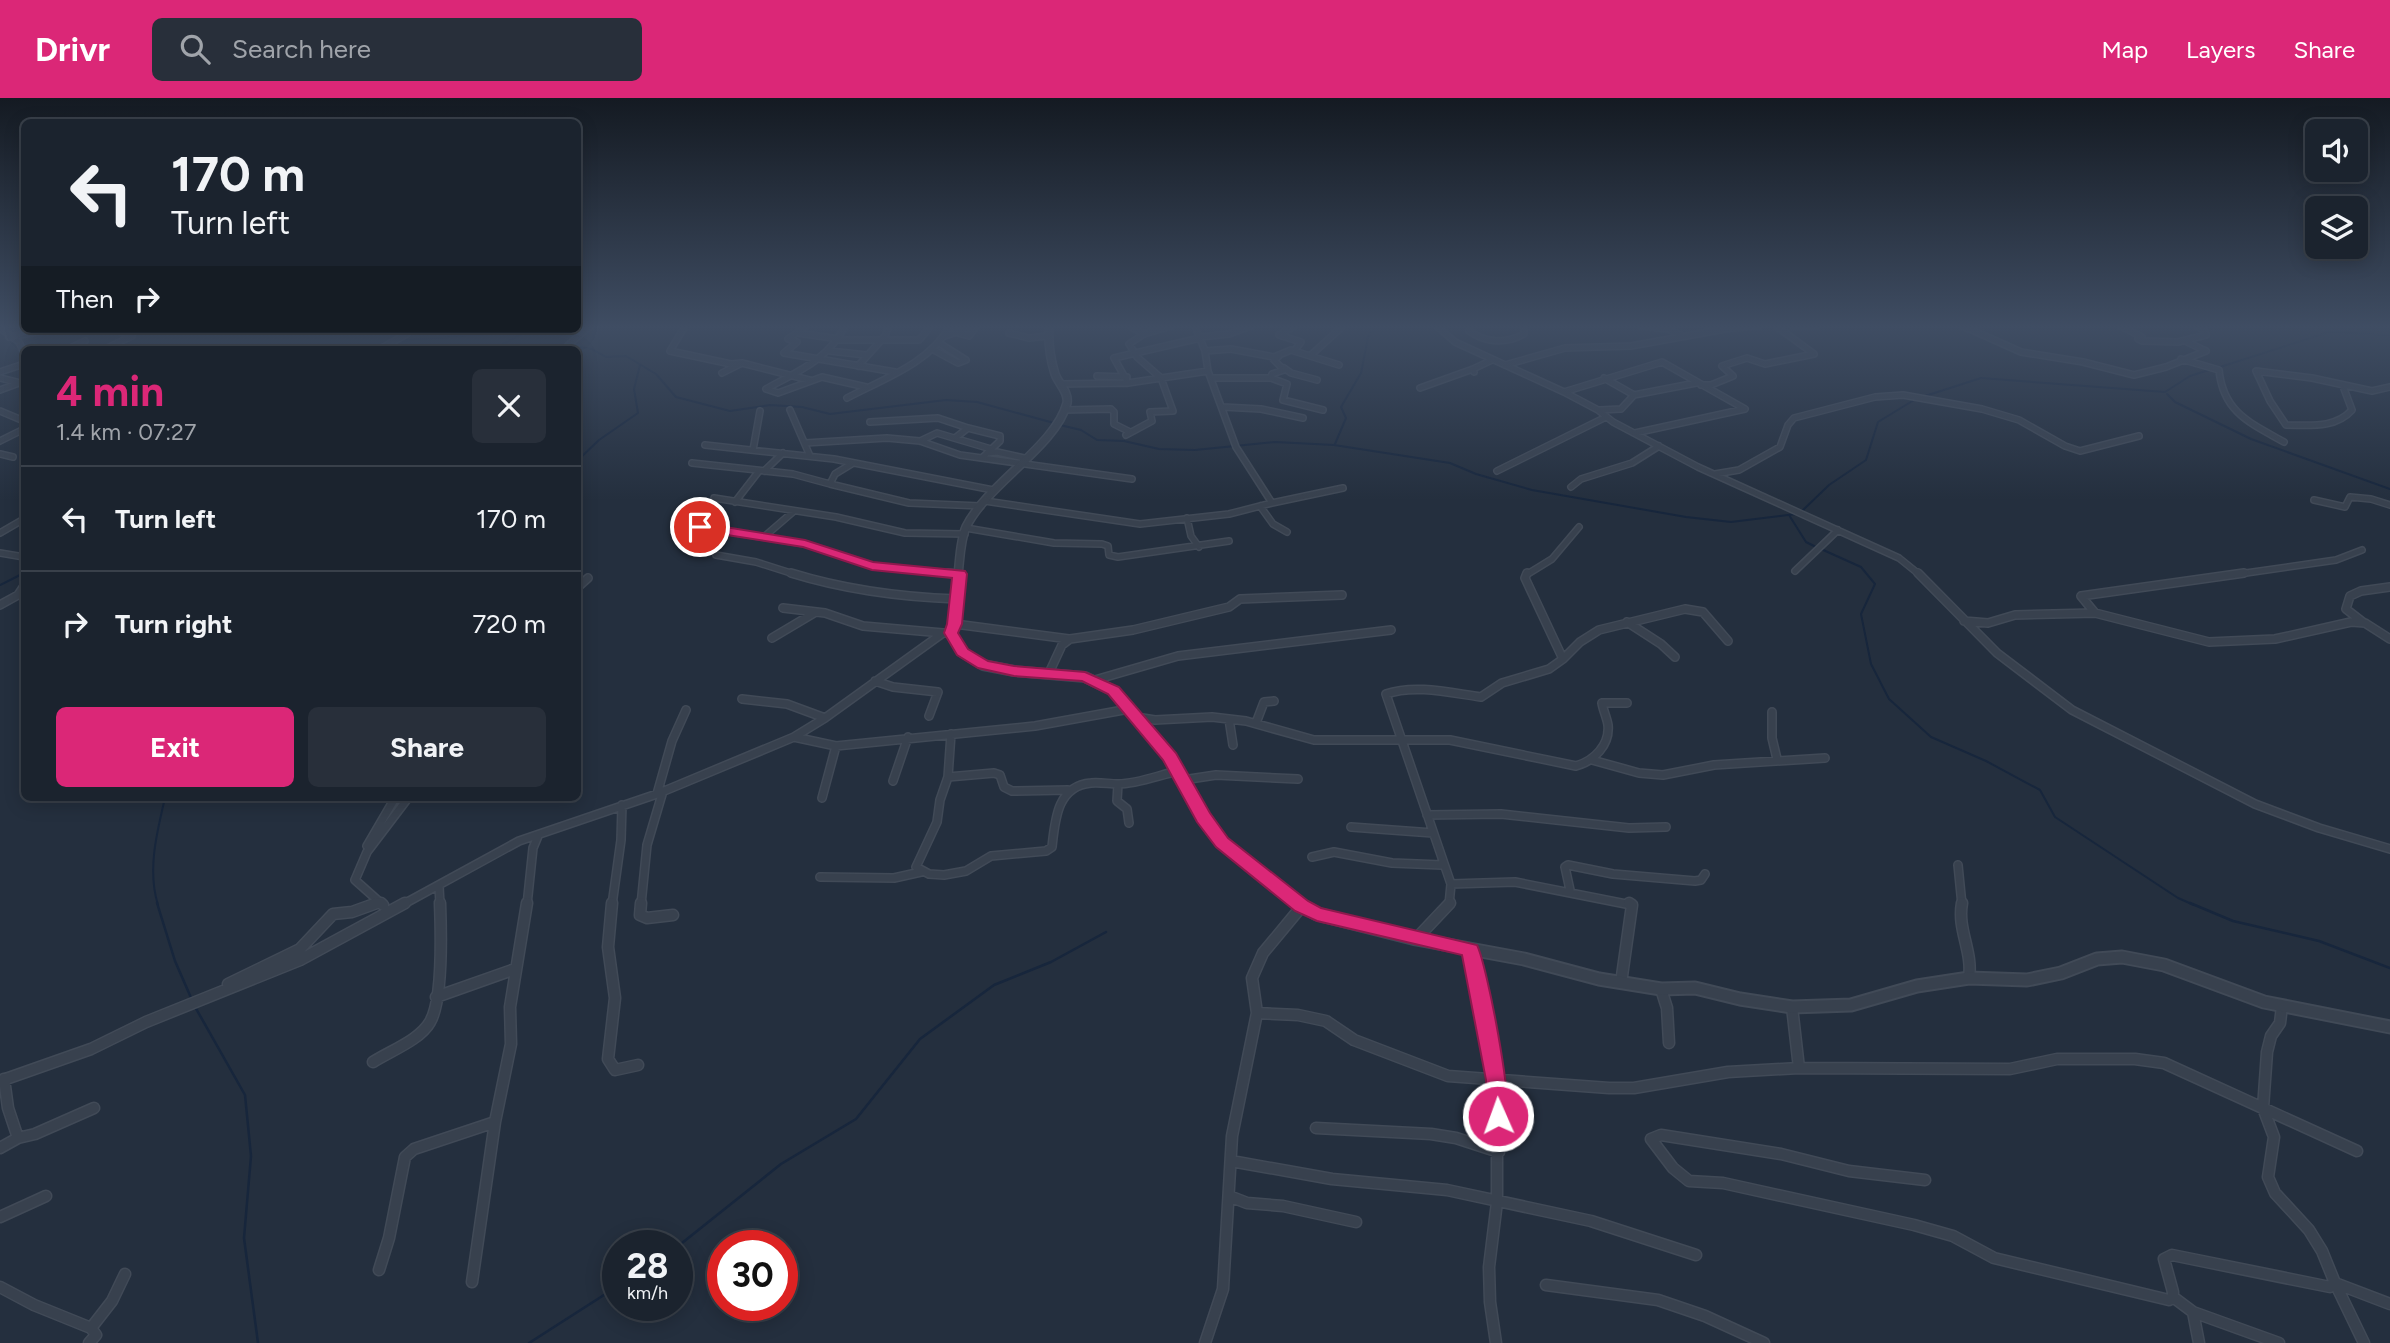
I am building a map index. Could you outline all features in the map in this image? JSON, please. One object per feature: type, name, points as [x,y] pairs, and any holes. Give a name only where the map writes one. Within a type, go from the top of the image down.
[{"type":"street","points":[[0,390],[19,384]]},
{"type":"street","points":[[776,384],[766,389],[778,393],[799,384]]},
{"type":"street","points":[[855,384],[866,387]]},
{"type":"street","points":[[847,398],[872,384]]},
{"type":"street","points":[[1060,384],[1067,395],[1064,410],[1056,424],[993,490],[965,531],[957,599],[950,630],[962,652],[975,662],[1001,669],[1095,680],[1114,691],[1170,757],[1203,817],[1222,843],[1302,906],[1317,914],[1416,939],[1524,959],[1621,983],[1661,989],[1695,988],[1740,999],[1792,1007],[1851,1005],[1917,986],[1969,978],[2027,980],[2061,973],[2097,959],[2122,957],[2164,965],[2282,1006],[2390,1027]]},
{"type":"street","points":[[1064,410],[1111,409],[1114,412],[1114,424],[1128,434],[1152,421],[1150,412],[1173,411],[1163,384]]},
{"type":"street","points":[[1213,384],[1236,447],[1272,503]]},
{"type":"street","points":[[1287,384],[1283,400],[1323,410]]},
{"type":"street","points":[[1420,388],[1432,384]]},
{"type":"street","points":[[1546,384],[1714,474],[1909,564],[1997,653],[2072,710],[2255,804],[2319,828],[2390,849]]},
{"type":"street","points":[[1564,392],[1587,384]]},
{"type":"street","points":[[1612,384],[1634,395],[1697,384]]},
{"type":"street","points":[[1634,433],[1745,409],[1698,384]]},
{"type":"street","points":[[1699,384],[1715,384]]},
{"type":"street","points":[[2219,384],[2235,413],[2284,442]]},
{"type":"street","points":[[2262,384],[2286,425],[2330,423],[2348,416],[2352,410],[2343,386]]},
{"type":"street","points":[[2336,384],[2372,391],[2390,387]]},
{"type":"street","points":[[1598,410],[1621,409],[1634,395]]},
{"type":"street","points":[[1714,474],[1739,470],[1780,447],[1788,425],[1805,412],[1875,397],[1903,396],[1982,409],[2019,420],[2065,446],[2080,451],[2139,436]]},
{"type":"street","points":[[1223,407],[1261,409],[1303,418]]},
{"type":"street","points":[[790,410],[810,456]]},
{"type":"street","points":[[0,411],[21,420]]},
{"type":"street","points":[[753,450],[760,411]]},
{"type":"street","points":[[1497,471],[1606,416]]},
{"type":"street","points":[[870,422],[938,418],[1000,436],[1000,441],[986,453]]},
{"type":"street","points":[[955,438],[968,428]]},
{"type":"street","points":[[0,441],[21,430]]},
{"type":"street","points":[[920,441],[937,433],[955,438],[986,453]]},
{"type":"street","points":[[805,443],[887,438],[920,441],[960,455],[997,452],[1022,460],[1132,479]]},
{"type":"street","points":[[705,445],[810,456],[993,490]]},
{"type":"street","points":[[1571,487],[1581,480],[1632,463],[1659,446]]},
{"type":"street","points":[[735,502],[761,471],[783,453]]},
{"type":"street","points":[[0,454],[13,457]]},
{"type":"street","points":[[692,463],[793,474],[909,503],[983,503],[1140,524],[1229,514],[1343,488]]},
{"type":"street","points":[[830,484],[835,474],[853,463]]},
{"type":"street","points":[[2314,500],[2341,508],[2345,507],[2350,497],[2371,499],[2390,505]]},
{"type":"street","points":[[714,498],[836,517],[905,533],[965,531],[1054,543],[1102,544],[1108,546],[1110,555],[1118,557],[1229,541]]},
{"type":"street","points":[[1260,506],[1273,524],[1287,532]]},
{"type":"street","points":[[765,536],[794,511]]},
{"type":"street","points":[[1187,518],[1191,536],[1199,547]]},
{"type":"street","points":[[0,533],[21,521]]},
{"type":"street","points":[[700,527],[805,544],[872,566],[960,574]]},
{"type":"street","points":[[1563,659],[1525,578],[1527,572],[1552,559],[1579,527]]},
{"type":"street","points":[[1795,571],[1838,530]]},
{"type":"street","points":[[2095,613],[2081,596],[2336,560],[2362,550]]},
{"type":"street","points":[[0,553],[21,556]]},
{"type":"street","points":[[716,555],[756,562],[837,587],[902,597],[957,599]]},
{"type":"street","points":[[581,584],[588,578]]},
{"type":"street","points":[[2390,587],[2361,591],[2350,596],[2346,609],[2390,639]]},
{"type":"street","points":[[0,605],[21,590]]},
{"type":"street","points":[[783,608],[825,613],[863,626],[1070,639],[1133,630],[1229,607],[1240,599],[1342,595]]},
{"type":"street","points":[[1416,939],[1449,906],[1452,897],[1451,884],[1442,865],[1386,694],[1389,691],[1432,691],[1481,697],[1502,683],[1549,669],[1598,630],[1676,610],[1699,611],[1705,614],[1728,641]]},
{"type":"street","points":[[772,638],[815,613]]},
{"type":"street","points":[[1963,621],[1988,623],[2015,615],[2095,613],[2210,642],[2275,639],[2351,622],[2365,623]]},
{"type":"street","points":[[1627,622],[1661,644],[1675,657]]},
{"type":"street","points":[[18,1139],[2,1080],[91,1049],[146,1022],[177,1012],[300,960],[505,848],[660,792],[794,737],[950,630]]},
{"type":"street","points":[[1095,680],[1173,656],[1391,630]]},
{"type":"street","points":[[1049,673],[1062,645],[1070,639]]},
{"type":"street","points":[[875,681],[893,687],[938,692],[929,716]]},
{"type":"street","points":[[742,699],[787,704],[825,718]]},
{"type":"street","points":[[1256,723],[1264,702],[1274,701]]},
{"type":"street","points":[[794,737],[836,746],[1035,726],[1132,713],[1256,723],[1314,740],[1450,740],[1576,766],[1592,760],[1605,745],[1608,723],[1602,703],[1628,703]]},
{"type":"street","points":[[673,915],[647,918],[640,915],[647,845],[672,741],[686,710]]},
{"type":"street","points":[[1772,712],[1772,738],[1776,759]]},
{"type":"street","points":[[1229,719],[1233,745]]},
{"type":"street","points":[[921,872],[916,867],[919,856],[937,822],[940,800],[948,777],[951,734]]},
{"type":"street","points":[[893,782],[908,737]]},
{"type":"street","points":[[822,798],[836,746]]},
{"type":"street","points":[[1592,760],[1625,770],[1663,775],[1714,765],[1825,758]]},
{"type":"street","points":[[948,777],[994,773],[1000,775],[1004,787],[1012,791],[1068,790],[1089,782],[1118,784],[1180,775],[1298,779]]},
{"type":"street","points":[[1118,784],[1117,801],[1127,809],[1129,823]]},
{"type":"street","points":[[820,877],[894,878],[921,872],[955,873],[966,871],[991,856],[1046,851],[1052,847],[1056,814],[1068,790]]},
{"type":"street","points":[[364,859],[362,854],[393,801]]},
{"type":"street","points":[[388,912],[355,880],[364,859],[406,801]]},
{"type":"street","points":[[622,805],[621,840],[609,926],[608,947],[615,998],[608,1059],[615,1070],[638,1065]]},
{"type":"street","points":[[1427,815],[1502,814],[1629,828],[1666,827]]},
{"type":"street","points":[[1351,827],[1433,833]]},
{"type":"street","points":[[472,1282],[495,1122],[511,1044],[510,1007],[524,928],[533,848],[538,836]]},
{"type":"street","points":[[1312,858],[1334,852],[1392,863],[1442,865]]},
{"type":"street","points":[[1958,864],[1956,875],[1962,890],[1959,923],[1971,955],[1969,978]]},
{"type":"street","points":[[1570,891],[1565,867],[1568,865],[1613,874],[1695,881],[1701,880],[1705,874]]},
{"type":"street","points":[[1451,884],[1515,882],[1622,900],[1632,905],[1621,983]]},
{"type":"street","points":[[373,1062],[421,1032],[431,1021],[436,997],[441,937],[439,886]]},
{"type":"street","points":[[203,1000],[230,983],[300,949],[333,914],[352,912],[380,902]]},
{"type":"street","points":[[1205,1343],[1223,1289],[1235,1119],[1257,1013],[1252,988],[1254,968],[1302,906]]},
{"type":"street","points":[[1470,950],[1497,1080],[1497,1202],[1489,1267],[1490,1302],[1496,1343]]},
{"type":"street","points":[[436,997],[515,969]]},
{"type":"street","points":[[1661,989],[1667,1000],[1669,1043]]},
{"type":"street","points":[[2282,1006],[2280,1023],[2271,1036],[2267,1052],[2263,1108],[2274,1138],[2268,1177],[2275,1193],[2309,1230],[2322,1251],[2364,1343]]},
{"type":"street","points":[[1792,1007],[1799,1068]]},
{"type":"street","points":[[1257,1013],[1298,1015],[1326,1021],[1354,1040],[1448,1076],[1634,1088],[1728,1072],[1799,1068],[1984,1070],[2010,1069],[2057,1059],[2135,1059],[2164,1063],[2357,1151]]},
{"type":"street","points":[[0,1148],[94,1108]]},
{"type":"street","points":[[379,1270],[389,1238],[405,1157],[414,1149],[495,1122]]},
{"type":"street","points":[[1316,1128],[1432,1134],[1456,1138],[1499,1152]]},
{"type":"street","points":[[1924,1180],[1849,1171],[1733,1145],[1661,1136],[1651,1139],[1682,1178],[1689,1181],[1723,1183],[1913,1224],[1953,1236],[1994,1258],[2025,1267],[2169,1300],[2174,1297]]},
{"type":"street","points":[[1231,1161],[1332,1179],[1434,1188],[1591,1221],[1696,1255]]},
{"type":"street","points":[[0,1217],[46,1196]]},
{"type":"street","points":[[1229,1196],[1247,1202],[1283,1206],[1356,1222]]},
{"type":"street","points":[[2279,1343],[2193,1312],[2174,1297],[2164,1259],[2172,1255],[2330,1287],[2335,1283]]},
{"type":"street","points":[[91,1328],[112,1301],[125,1273]]},
{"type":"street","points":[[2335,1283],[2390,1304]]},
{"type":"street","points":[[1546,1285],[1645,1297],[1674,1304],[1764,1343]]},
{"type":"street","points":[[0,1287],[91,1328],[96,1335],[89,1343]]},
{"type":"street","points":[[2193,1312],[2199,1343]]},
{"type":"waterway","points":[[581,457],[599,440],[638,413],[635,384]]},
{"type":"waterway","points":[[665,384],[676,397],[730,411],[770,405],[802,407],[830,414],[946,400],[977,402],[1054,423]]},
{"type":"waterway","points":[[1335,444],[1346,418],[1341,407],[1354,384]]},
{"type":"waterway","points":[[1922,397],[1962,384]]},
{"type":"waterway","points":[[2061,384],[2165,392],[2177,384]]},
{"type":"waterway","points":[[2167,394],[2175,402],[2251,439],[2390,489]]},
{"type":"waterway","points":[[1801,512],[1829,485],[1866,460],[1878,422],[1914,400]]},
{"type":"waterway","points":[[1060,425],[1081,430],[1097,440],[1124,441],[1159,449],[1195,450],[1275,442],[1334,445],[1450,463],[1476,474],[1532,490],[1686,517],[1731,522],[1796,514]]},
{"type":"waterway","points":[[1789,515],[1806,542],[1816,547]]},
{"type":"waterway","points":[[1821,549],[1861,567],[1875,584],[1861,614],[1871,664],[1889,699],[1931,737],[1986,761],[2040,790],[2055,817],[2178,898],[2194,905]]},
{"type":"waterway","points":[[0,585],[21,574]]},
{"type":"waterway","points":[[158,905],[153,865],[164,801]]},
{"type":"waterway","points":[[157,903],[175,961],[192,1000]]},
{"type":"waterway","points":[[2190,903],[2233,921],[2319,941],[2390,968]]},
{"type":"waterway","points":[[693,1234],[781,1164],[856,1119],[920,1039],[994,985],[1051,962],[1106,932]]},
{"type":"waterway","points":[[194,1005],[245,1095],[251,1156],[244,1238],[258,1343]]},
{"type":"waterway","points":[[529,1343],[602,1296]]},
{"type":"route","points":[[700,527],[805,544],[872,566],[960,574],[955,624],[951,633],[967,657],[983,665],[1001,669],[1085,677],[1103,683],[1114,691],[1170,757],[1215,835],[1236,855],[1302,906],[1317,914],[1470,950],[1469,957],[1479,991],[1480,1007],[1497,1080],[1498,1116]]}]
